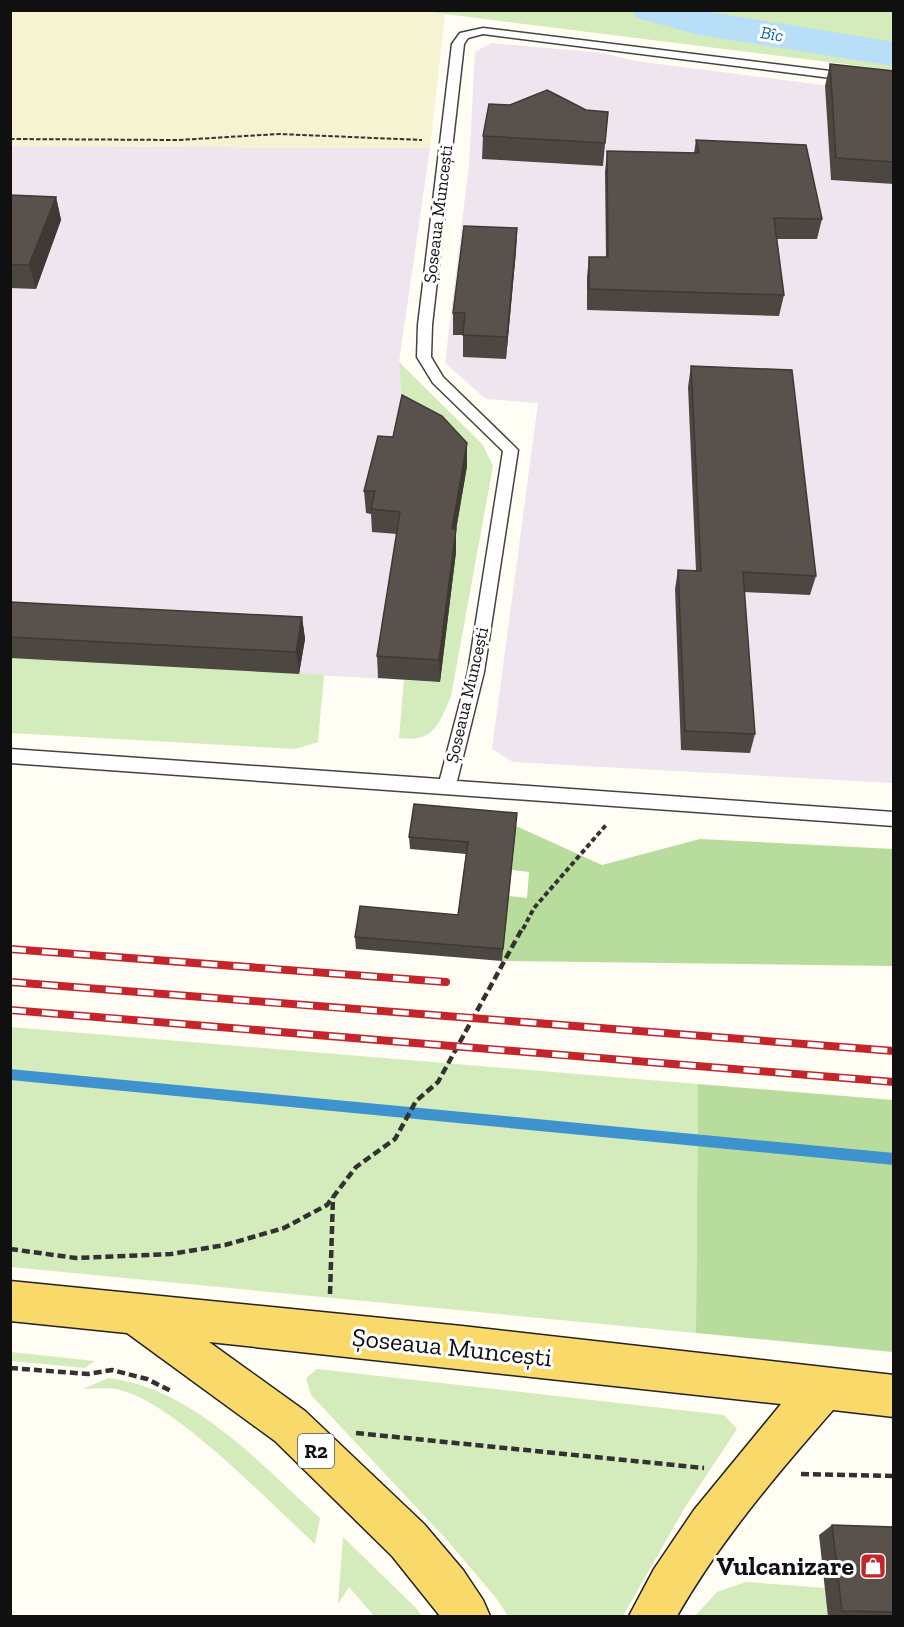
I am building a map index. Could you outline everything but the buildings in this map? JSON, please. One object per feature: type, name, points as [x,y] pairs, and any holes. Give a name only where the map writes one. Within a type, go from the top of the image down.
[{"type":"main road","name":"Șoseaua Muncești","points":[[10,1301],[894,1396]]},
{"type":"main road","name":"R2","points":[[137,1316],[290,1426],[408,1540],[447,1586],[467,1617]]},
{"type":"main road","points":[[652,1617],[675,1574],[751,1472],[824,1389]]},
{"type":"lane","name":"Șoseaua Muncești","points":[[447,786],[476,672],[512,450],[438,381],[424,357],[425,325],[458,44],[464,35],[483,30],[894,83]]},
{"type":"lane","name":"Șoseaua Muncești","points":[[10,756],[894,819]]},
{"type":"path","points":[[10,139],[178,140],[279,134],[447,141]]},
{"type":"path","points":[[10,1249],[76,1258],[171,1254],[214,1247],[284,1228],[327,1205],[356,1167],[395,1139],[416,1101],[438,1082],[534,908],[627,800]]},
{"type":"path","points":[[329,1334],[333,1197]]},
{"type":"path","points":[[10,1368],[88,1374],[112,1370],[147,1379],[183,1397]]},
{"type":"path","points":[[349,1432],[751,1472],[894,1476]]},
{"type":"shaded area","points":[[425,10],[445,14],[430,148],[11,146],[11,11]]},
{"type":"shaded area","points":[[491,43],[603,53],[635,61],[893,94],[893,783],[513,762],[492,749],[538,403],[486,399],[445,363],[469,165],[475,52]]},
{"type":"shaded area","points":[[10,146],[430,148],[399,362],[403,418],[456,552],[440,682],[11,658]]},
{"type":"green space","points":[[425,11],[893,11],[893,70],[445,14]]},
{"type":"green space","points":[[399,362],[483,445],[493,466],[451,696],[434,729],[428,734],[411,739],[399,738],[404,680],[440,682],[456,552],[403,418]]},
{"type":"green space","points":[[10,658],[324,675],[318,742],[295,749],[11,733]]},
{"type":"green space","points":[[516,826],[602,865],[700,839],[893,849],[893,966],[502,961],[509,896],[527,898],[529,872],[512,870]]},
{"type":"green space","points":[[10,1027],[698,1084],[696,1333],[11,1267]]},
{"type":"green space","points":[[698,1084],[893,1100],[893,1352],[696,1333]]},
{"type":"green space","points":[[11,1352],[95,1361],[85,1368],[11,1361]]},
{"type":"green space","points":[[317,1369],[724,1415],[737,1429],[684,1509],[623,1616],[508,1616],[496,1598],[447,1540],[311,1395],[306,1378]]},
{"type":"green space","points":[[108,1378],[139,1385],[168,1396],[223,1431],[320,1518],[315,1544],[222,1457],[167,1414],[142,1399],[120,1390],[83,1389]]},
{"type":"green space","points":[[343,1537],[422,1616],[374,1616],[349,1587],[338,1604]]},
{"type":"green space","points":[[746,1582],[825,1588],[828,1616],[695,1616],[717,1592]]},
{"type":"waterway","name":"Bîc","points":[[651,10],[699,23],[894,54]]},
{"type":"waterway","points":[[10,1074],[894,1159]]},
{"type":"railway","points":[[10,949],[446,982]]},
{"type":"railway","points":[[10,982],[894,1051]]},
{"type":"railway","points":[[10,1010],[894,1082]]},
{"type":"place","name":"Vulcanizare","points":[[873,1566]]}]
